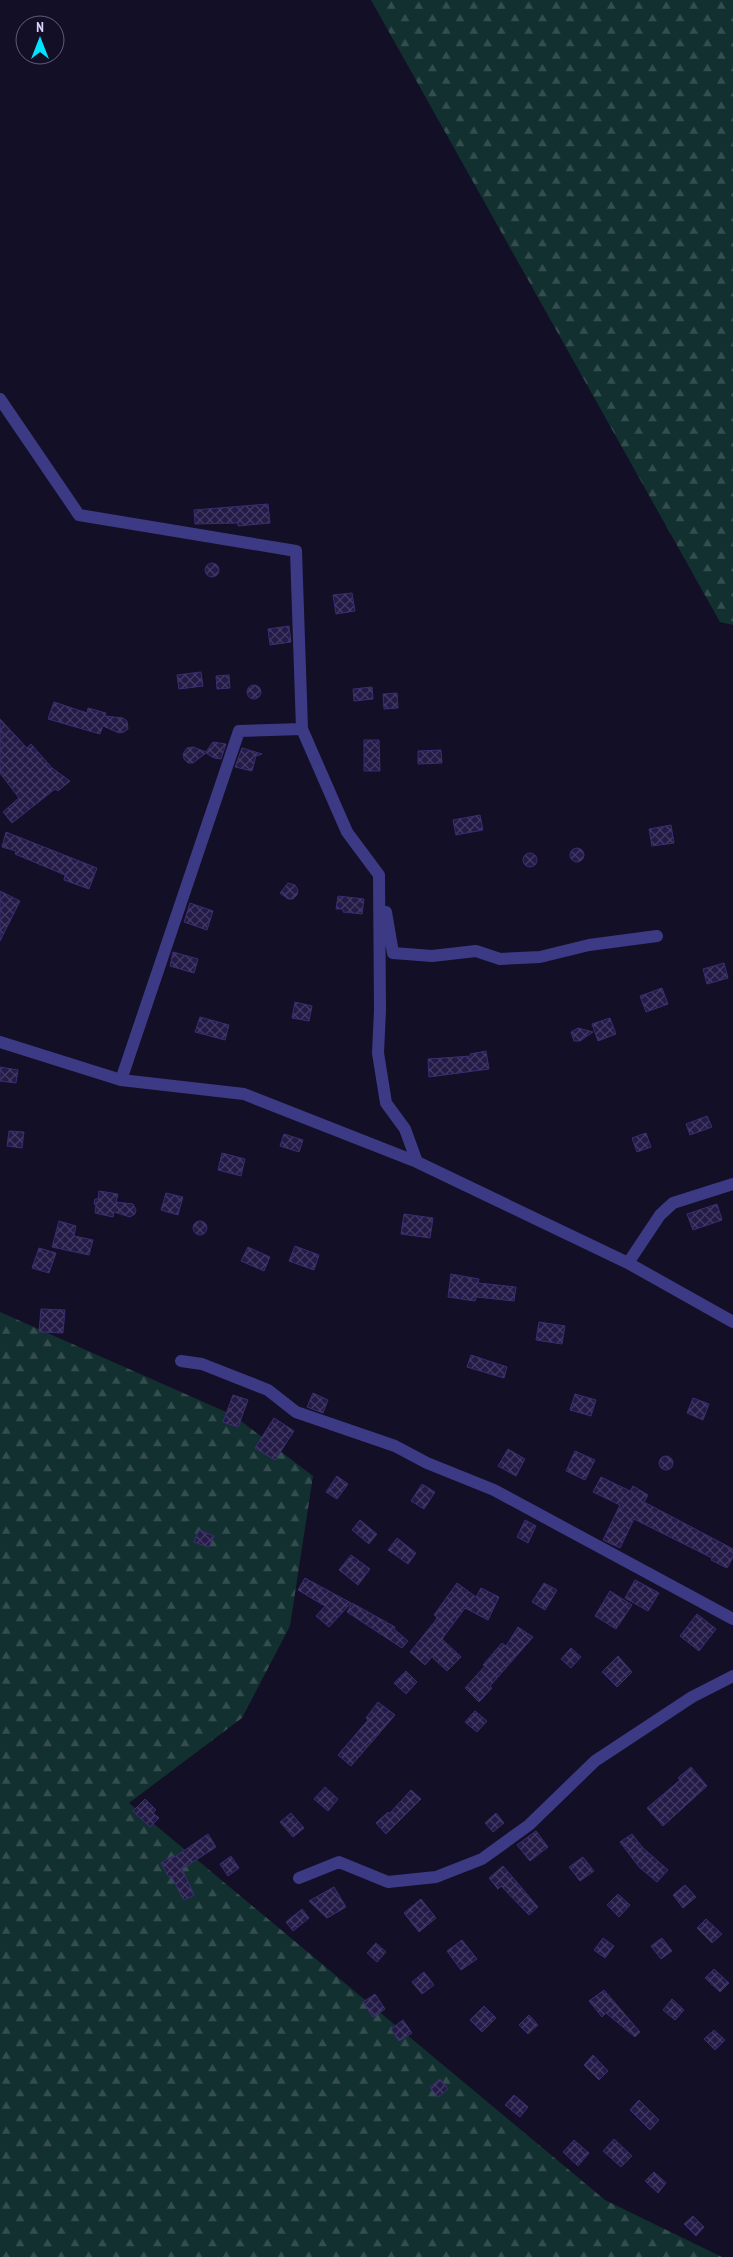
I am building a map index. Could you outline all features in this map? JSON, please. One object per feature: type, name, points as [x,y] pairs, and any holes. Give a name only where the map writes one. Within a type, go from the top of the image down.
[{"type":"street","points":[[0,399],[79,515],[296,552],[302,729],[346,832],[379,875],[393,953],[432,956],[476,951],[500,959],[540,957],[589,945],[657,936]]},
{"type":"street","points":[[122,1080],[239,731],[302,729]]},
{"type":"street","points":[[379,875],[380,1061],[386,1103],[405,1129],[417,1162]]},
{"type":"street","points":[[0,1042],[122,1080],[244,1094],[417,1162],[628,1263],[733,1322]]},
{"type":"street","points":[[628,1263],[660,1215],[673,1203],[733,1184]]},
{"type":"street","points":[[180,1360],[202,1364],[268,1390],[296,1412],[395,1446],[427,1463],[494,1490],[733,1619]]},
{"type":"street","points":[[299,1878],[339,1862],[388,1882],[436,1877],[482,1859],[529,1825],[595,1761],[692,1697],[733,1676]]},
{"type":"green space","points":[[371,0],[733,0],[733,625],[720,622]]},
{"type":"green space","points":[[0,1312],[233,1415],[313,1476],[290,1626],[242,1718],[129,1803],[605,2200],[722,2257],[0,2257]]},
{"type":"building","points":[[268,504],[270,523],[238,526],[238,523],[195,524],[194,510]]},
{"type":"building","points":[[212,563],[217,565],[219,570],[217,575],[212,577],[207,575],[205,570],[207,565]]},
{"type":"building","points":[[352,593],[355,611],[336,614],[333,595]]},
{"type":"building","points":[[289,626],[291,642],[270,645],[268,629]]},
{"type":"building","points":[[201,672],[203,686],[179,689],[177,675]]},
{"type":"building","points":[[229,675],[230,688],[217,689],[216,676]]},
{"type":"building","points":[[251,685],[257,685],[261,692],[257,699],[251,699],[247,695],[247,689]]},
{"type":"building","points":[[372,687],[373,699],[354,701],[353,689]]},
{"type":"building","points":[[397,693],[398,708],[384,709],[383,694]]},
{"type":"building","points":[[54,702],[87,713],[88,708],[106,713],[105,716],[123,718],[127,721],[128,729],[119,733],[103,726],[100,734],[48,719]]},
{"type":"building","points":[[0,719],[27,748],[31,744],[52,768],[70,781],[58,791],[55,789],[12,823],[3,812],[19,798],[0,773]]},
{"type":"building","points":[[364,740],[379,740],[380,771],[364,771]]},
{"type":"building","points":[[213,742],[226,744],[221,759],[214,758],[206,753],[193,763],[188,763],[184,759],[183,754],[187,748],[193,747],[206,752]]},
{"type":"building","points":[[242,748],[262,754],[256,756],[252,771],[235,767]]},
{"type":"building","points":[[441,750],[442,763],[418,764],[418,751]]},
{"type":"building","points":[[480,815],[483,830],[456,835],[453,820]]},
{"type":"building","points":[[671,825],[674,843],[652,846],[649,829]]},
{"type":"building","points":[[6,832],[97,868],[89,889],[64,880],[65,875],[15,854],[16,851],[2,847]]},
{"type":"building","points":[[577,848],[582,850],[584,855],[582,860],[577,862],[572,860],[570,855],[572,850]]},
{"type":"building","points":[[527,853],[533,853],[537,860],[533,867],[527,867],[523,863],[523,857]]},
{"type":"building","points":[[288,883],[295,885],[298,890],[297,895],[293,899],[288,899],[280,893]]},
{"type":"building","points":[[0,891],[20,901],[0,941]]},
{"type":"building","points":[[338,896],[364,899],[362,914],[343,912],[343,909],[336,909]]},
{"type":"building","points":[[190,903],[213,911],[207,930],[184,922]]},
{"type":"building","points":[[173,952],[198,959],[194,973],[170,966]]},
{"type":"building","points":[[724,963],[728,978],[707,984],[703,969]]},
{"type":"building","points":[[662,988],[668,1004],[646,1012],[640,996]]},
{"type":"building","points":[[295,1002],[312,1006],[309,1021],[292,1018]]},
{"type":"building","points":[[200,1017],[229,1025],[225,1040],[195,1032]]},
{"type":"building","points":[[610,1018],[616,1034],[598,1041],[592,1024]]},
{"type":"building","points":[[578,1028],[593,1032],[580,1041],[574,1041],[571,1032]]},
{"type":"building","points":[[486,1051],[489,1069],[429,1077],[428,1059],[471,1056],[470,1054]]},
{"type":"building","points":[[0,1067],[18,1070],[16,1083],[0,1081]]},
{"type":"building","points":[[707,1116],[712,1127],[690,1135],[686,1124]]},
{"type":"building","points":[[9,1131],[24,1132],[22,1148],[7,1146]]},
{"type":"building","points":[[646,1133],[651,1147],[637,1152],[632,1138]]},
{"type":"building","points":[[284,1134],[303,1140],[299,1152],[280,1146]]},
{"type":"building","points":[[222,1153],[245,1159],[241,1176],[218,1170]]},
{"type":"building","points":[[99,1191],[118,1194],[116,1202],[133,1204],[136,1210],[135,1214],[130,1217],[114,1212],[113,1217],[95,1213],[96,1205],[94,1204],[95,1199],[98,1199]]},
{"type":"building","points":[[166,1193],[183,1197],[178,1215],[161,1210]]},
{"type":"building","points":[[717,1204],[722,1220],[693,1230],[687,1214]]},
{"type":"building","points":[[404,1214],[433,1218],[430,1238],[401,1234]]},
{"type":"building","points":[[59,1221],[76,1226],[74,1236],[93,1240],[89,1255],[52,1247]]},
{"type":"building","points":[[200,1221],[205,1223],[207,1228],[205,1233],[200,1235],[195,1233],[193,1228],[195,1223]]},
{"type":"building","points":[[295,1246],[319,1255],[314,1270],[289,1261]]},
{"type":"building","points":[[248,1247],[270,1257],[264,1271],[241,1261]]},
{"type":"building","points":[[39,1248],[56,1253],[49,1273],[32,1268]]},
{"type":"building","points":[[451,1274],[479,1279],[478,1283],[516,1287],[514,1301],[476,1297],[475,1301],[448,1297]]},
{"type":"building","points":[[41,1309],[65,1310],[63,1333],[39,1332]]},
{"type":"building","points":[[539,1322],[565,1326],[562,1344],[536,1340]]},
{"type":"building","points":[[471,1355],[507,1367],[504,1378],[467,1367]]},
{"type":"building","points":[[313,1393],[328,1400],[323,1413],[307,1407]]},
{"type":"building","points":[[575,1394],[596,1400],[591,1416],[570,1410]]},
{"type":"building","points":[[233,1395],[248,1400],[238,1427],[223,1422]]},
{"type":"building","points":[[693,1398],[709,1404],[703,1420],[687,1413]]},
{"type":"building","points":[[274,1418],[294,1431],[275,1460],[255,1448]]},
{"type":"building","points":[[508,1449],[525,1459],[516,1476],[498,1466]]},
{"type":"building","points":[[575,1451],[595,1460],[585,1480],[566,1471]]},
{"type":"building","points":[[666,1456],[671,1458],[673,1463],[671,1468],[666,1470],[661,1468],[659,1463],[661,1458]]},
{"type":"building","points":[[337,1476],[348,1484],[337,1499],[326,1492]]},
{"type":"building","points":[[601,1477],[630,1491],[633,1486],[648,1495],[644,1502],[733,1549],[733,1557],[727,1568],[711,1560],[712,1558],[634,1519],[620,1548],[603,1540],[620,1505],[593,1492]]},
{"type":"building","points":[[422,1484],[435,1492],[424,1509],[411,1501]]},
{"type":"building","points":[[360,1520],[377,1534],[369,1544],[352,1530]]},
{"type":"building","points":[[525,1520],[536,1526],[528,1543],[517,1537]]},
{"type":"building","points":[[199,1530],[214,1536],[209,1547],[194,1542]]},
{"type":"building","points":[[397,1538],[416,1553],[408,1564],[388,1550]]},
{"type":"building","points":[[351,1555],[370,1569],[358,1585],[339,1570]]},
{"type":"building","points":[[305,1578],[351,1603],[329,1627],[316,1616],[325,1606],[298,1590]]},
{"type":"building","points":[[635,1580],[659,1593],[648,1611],[625,1598]]},
{"type":"building","points":[[457,1583],[476,1597],[481,1588],[499,1597],[488,1620],[465,1608],[442,1639],[461,1657],[447,1671],[432,1657],[425,1665],[410,1652],[436,1620],[437,1617],[434,1615]]},
{"type":"building","points":[[544,1583],[557,1590],[545,1610],[532,1602]]},
{"type":"building","points":[[610,1591],[632,1605],[616,1629],[595,1616]]},
{"type":"building","points":[[352,1603],[395,1627],[394,1629],[408,1641],[402,1648],[347,1612]]},
{"type":"building","points":[[697,1614],[716,1629],[699,1651],[680,1636]]},
{"type":"building","points":[[518,1627],[533,1637],[490,1686],[492,1688],[479,1702],[465,1688],[502,1643],[506,1646]]},
{"type":"building","points":[[571,1648],[581,1657],[571,1668],[561,1659]]},
{"type":"building","points":[[618,1656],[632,1672],[617,1687],[602,1672]]},
{"type":"building","points":[[406,1671],[417,1682],[406,1694],[394,1683]]},
{"type":"building","points":[[378,1702],[395,1715],[351,1766],[338,1755],[368,1720],[366,1718]]},
{"type":"building","points":[[475,1711],[487,1721],[477,1732],[465,1722]]},
{"type":"building","points":[[691,1767],[707,1786],[663,1826],[647,1808],[680,1780],[678,1778]]},
{"type":"building","points":[[325,1787],[338,1799],[328,1811],[314,1799]]},
{"type":"building","points":[[411,1790],[421,1799],[386,1834],[376,1823],[388,1812],[389,1814]]},
{"type":"building","points":[[145,1799],[156,1810],[153,1813],[159,1818],[150,1827],[133,1811]]},
{"type":"building","points":[[291,1813],[304,1828],[293,1837],[280,1822]]},
{"type":"building","points":[[496,1813],[504,1823],[493,1832],[485,1823]]},
{"type":"building","points":[[536,1831],[548,1847],[530,1861],[517,1845]]},
{"type":"building","points":[[208,1834],[216,1847],[182,1869],[194,1895],[184,1900],[171,1876],[169,1877],[161,1863],[174,1855],[175,1857]]},
{"type":"building","points":[[632,1834],[642,1847],[668,1870],[657,1882],[639,1867],[620,1842]]},
{"type":"building","points":[[231,1856],[239,1868],[228,1876],[220,1864]]},
{"type":"building","points":[[583,1857],[594,1871],[580,1881],[569,1867]]},
{"type":"building","points":[[503,1866],[538,1907],[529,1915],[501,1886],[498,1889],[489,1878]]},
{"type":"building","points":[[685,1885],[696,1897],[683,1908],[673,1895]]},
{"type":"building","points":[[334,1887],[346,1907],[327,1918],[309,1901]]},
{"type":"building","points":[[618,1894],[630,1905],[619,1917],[607,1905]]},
{"type":"building","points":[[421,1899],[436,1918],[419,1932],[404,1913]]},
{"type":"building","points":[[302,1909],[309,1918],[293,1931],[286,1922]]},
{"type":"building","points":[[706,1919],[722,1934],[712,1943],[697,1928]]},
{"type":"building","points":[[603,1938],[614,1946],[605,1958],[594,1950]]},
{"type":"building","points":[[662,1938],[672,1951],[661,1959],[651,1946]]},
{"type":"building","points":[[462,1940],[477,1959],[461,1970],[447,1951]]},
{"type":"building","points":[[376,1943],[386,1952],[377,1962],[367,1953]]},
{"type":"building","points":[[714,1969],[729,1983],[720,1992],[705,1978]]},
{"type":"building","points":[[424,1972],[434,1985],[422,1994],[412,1982]]},
{"type":"building","points":[[604,1990],[640,2032],[635,2037],[606,2013],[602,2017],[589,2001]]},
{"type":"building","points":[[375,1994],[385,2009],[373,2017],[363,2002]]},
{"type":"building","points":[[672,1999],[684,2010],[675,2020],[663,2010]]},
{"type":"building","points":[[484,2006],[496,2018],[482,2032],[470,2020]]},
{"type":"building","points":[[529,2015],[538,2025],[528,2034],[519,2025]]},
{"type":"building","points":[[403,2020],[412,2033],[399,2041],[391,2029]]},
{"type":"building","points":[[714,2030],[725,2040],[715,2050],[704,2039]]},
{"type":"building","points":[[593,2055],[608,2071],[599,2080],[584,2065]]},
{"type":"building","points":[[440,2079],[448,2089],[438,2097],[430,2087]]},
{"type":"building","points":[[514,2095],[528,2107],[520,2117],[505,2105]]},
{"type":"building","points":[[639,2100],[659,2120],[650,2130],[630,2110]]},
{"type":"building","points":[[614,2139],[632,2156],[621,2167],[603,2151]]},
{"type":"building","points":[[574,2140],[589,2153],[578,2166],[563,2152]]},
{"type":"building","points":[[654,2172],[666,2183],[658,2193],[645,2181]]},
{"type":"building","points":[[693,2216],[704,2227],[696,2236],[684,2224]]}]
